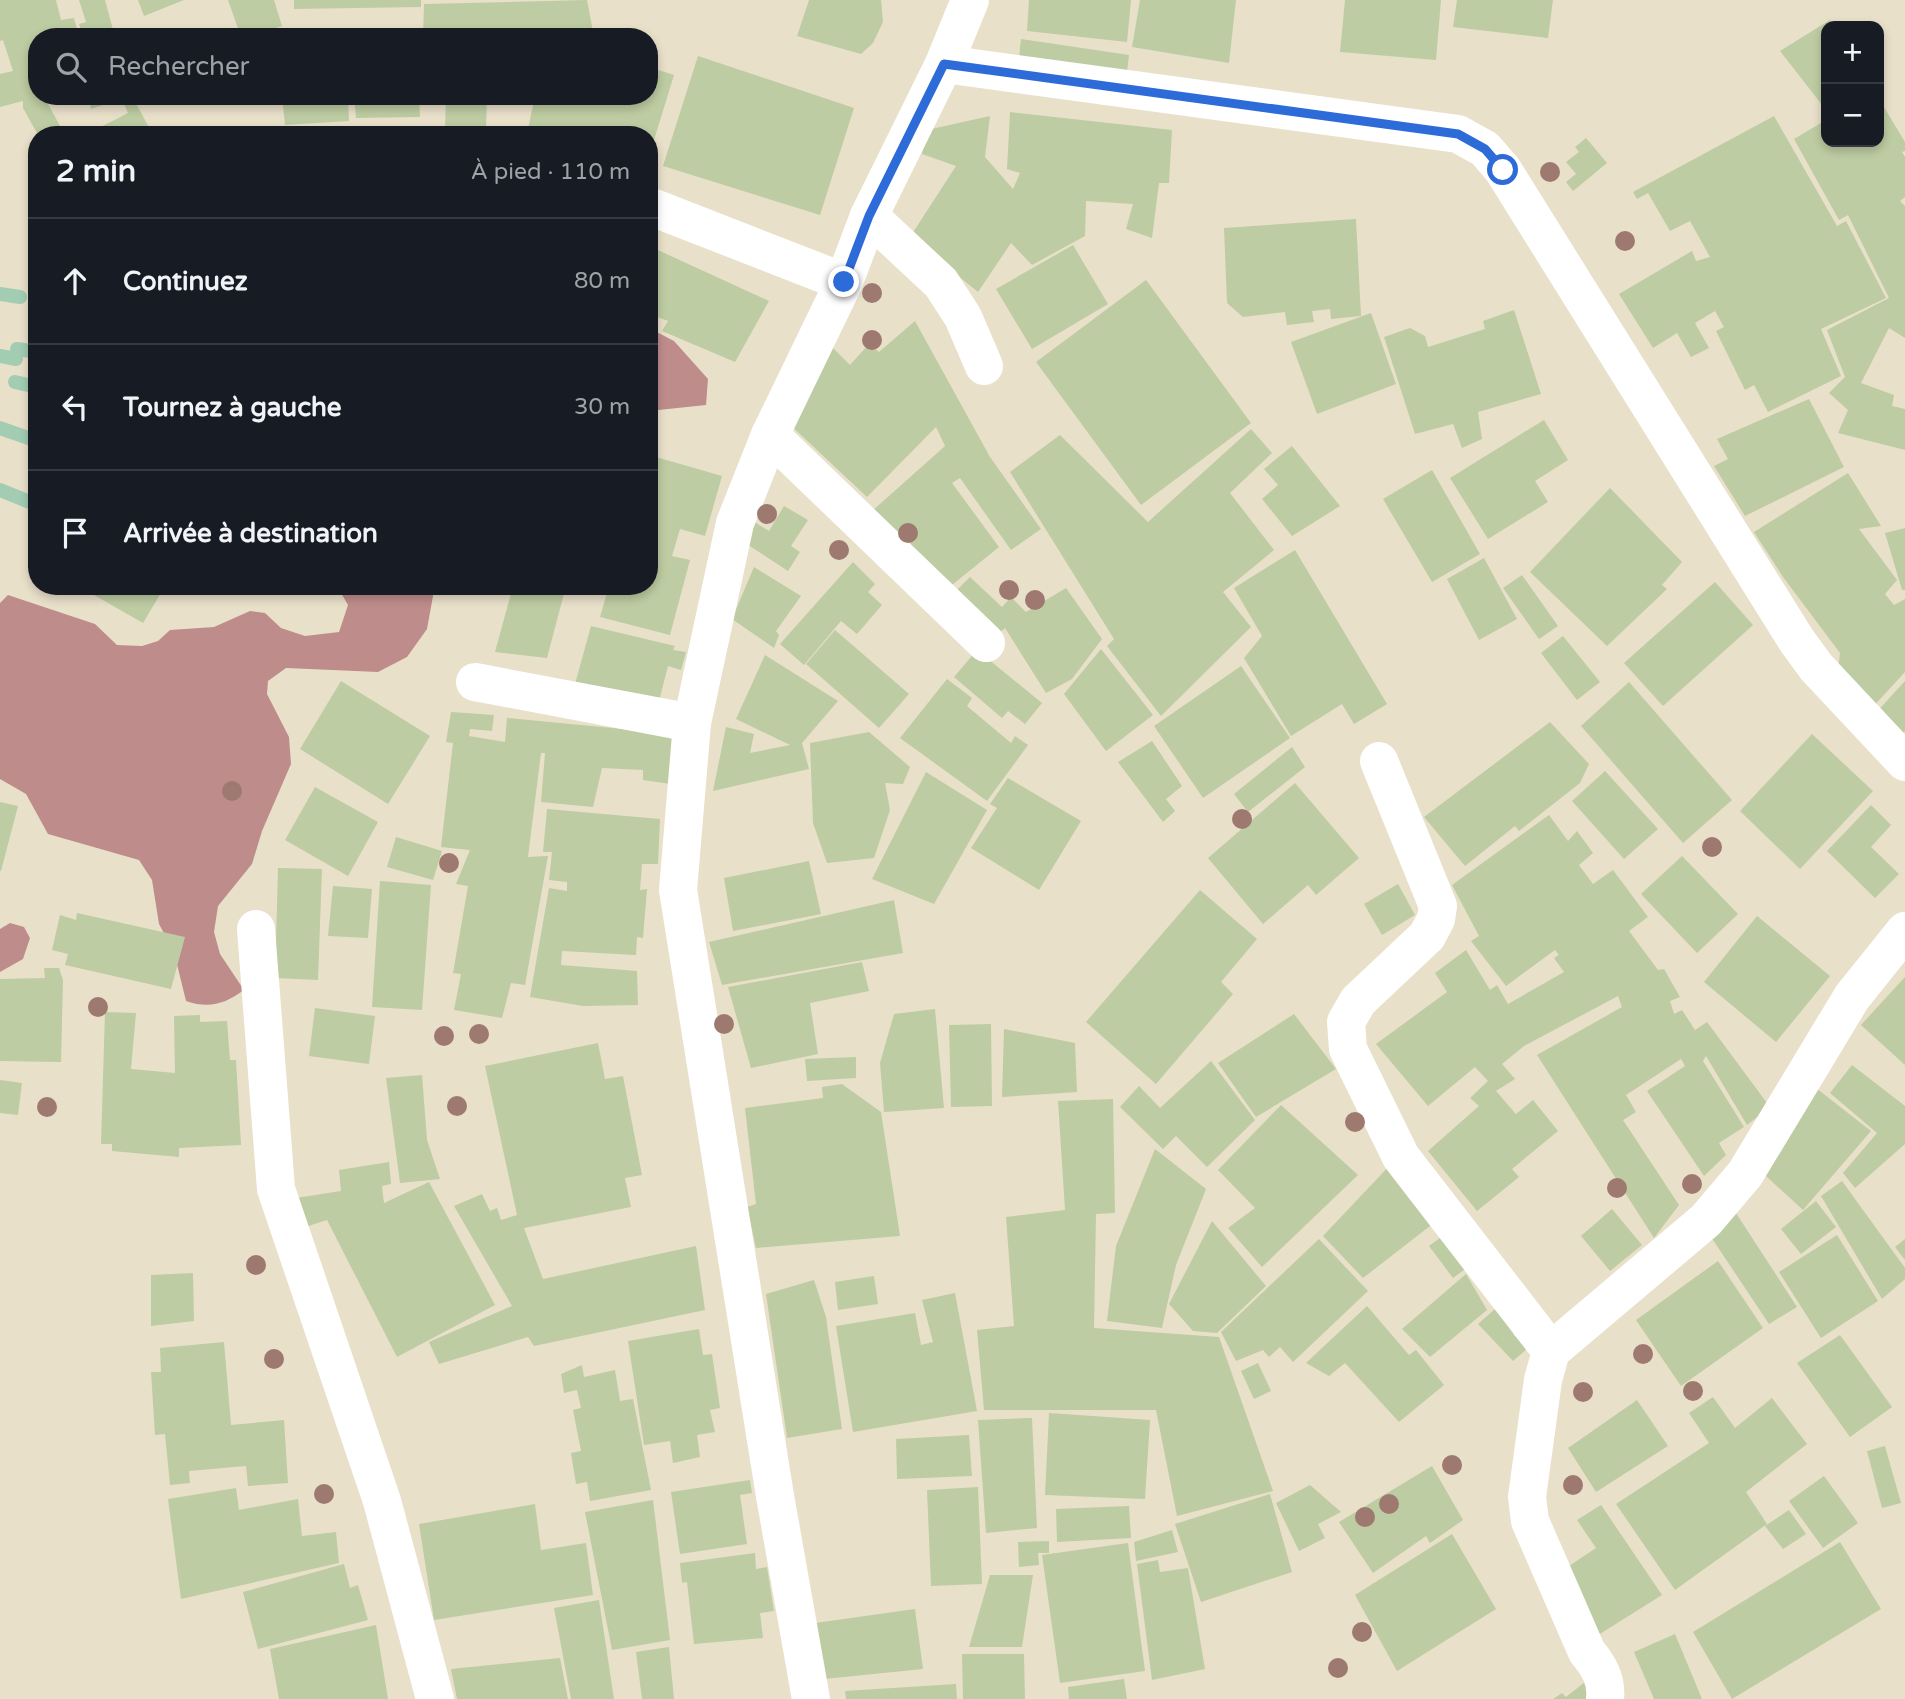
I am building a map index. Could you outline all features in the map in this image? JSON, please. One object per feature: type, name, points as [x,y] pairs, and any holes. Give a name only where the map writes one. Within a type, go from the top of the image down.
[{"type":"street","points":[[811,1699],[678,890],[692,723],[735,523],[770,435],[844,282],[869,216],[944,64],[970,0]]},
{"type":"street","points":[[944,64],[1458,134],[1485,149],[1503,170],[1815,667],[1905,762]]},
{"type":"street","points":[[658,210],[844,282]]},
{"type":"street","points":[[869,216],[941,283],[963,317],[984,366]]},
{"type":"street","points":[[770,435],[986,643]]},
{"type":"street","points":[[475,682],[692,723]]},
{"type":"street","points":[[1380,761],[1438,906],[1436,919],[1427,936],[1358,1002],[1346,1022],[1348,1049],[1401,1157],[1551,1351]]},
{"type":"street","points":[[256,929],[276,1189],[382,1501],[435,1699]]},
{"type":"street","points":[[1605,1699],[1606,1690],[1599,1665],[1587,1652],[1530,1521],[1527,1497],[1543,1380],[1551,1351],[1706,1220],[1745,1174],[1852,997],[1905,931]]},
{"type":"shaded area","points":[[658,333],[674,341],[708,379],[706,405],[658,410]]},
{"type":"shaded area","points":[[8,595],[95,624],[117,645],[142,646],[158,641],[170,630],[214,627],[250,611],[265,613],[281,628],[305,636],[339,632],[348,605],[342,595],[433,595],[427,629],[407,657],[378,672],[286,668],[268,681],[267,694],[289,737],[291,764],[262,831],[252,864],[218,906],[214,932],[220,954],[244,990],[217,1004],[202,1005],[186,1001],[174,952],[159,924],[152,880],[139,860],[48,834],[26,794],[0,779],[0,603]]},
{"type":"shaded area","points":[[10,923],[24,927],[30,938],[23,959],[0,972],[0,929]]},
{"type":"building","points":[[0,0],[56,0],[61,20],[74,18],[77,28],[28,28],[28,105],[49,105],[60,126],[33,126],[23,108],[23,101],[0,107],[0,74],[13,71],[3,40],[0,41]]},
{"type":"building","points":[[79,0],[105,0],[113,28],[81,28],[79,24],[86,22]]},
{"type":"building","points":[[138,0],[184,0],[144,16]]},
{"type":"building","points":[[228,0],[274,0],[282,26],[238,28]]},
{"type":"building","points":[[294,0],[421,0],[421,7],[294,9]]},
{"type":"building","points":[[587,0],[592,28],[423,28],[424,4]]},
{"type":"building","points":[[809,0],[881,0],[883,22],[873,43],[861,54],[797,36]]},
{"type":"building","points":[[1029,0],[1131,0],[1127,42],[1027,31]]},
{"type":"building","points":[[1140,0],[1236,0],[1229,63],[1132,47]]},
{"type":"building","points":[[1345,0],[1441,0],[1436,60],[1340,52]]},
{"type":"building","points":[[1457,0],[1553,0],[1548,38],[1453,27]]},
{"type":"building","points":[[1821,26],[1821,104],[1780,51]]},
{"type":"building","points":[[1021,39],[1129,55],[1126,81],[1018,67]]},
{"type":"building","points":[[698,56],[854,108],[820,215],[663,166]]},
{"type":"building","points":[[658,70],[674,75],[658,127],[529,126],[533,105],[658,105]]},
{"type":"building","points":[[125,105],[137,105],[148,126],[103,126],[128,113]]},
{"type":"building","points":[[283,105],[348,105],[349,121],[285,125]]},
{"type":"building","points":[[355,105],[419,105],[420,117],[356,118]]},
{"type":"building","points":[[446,105],[487,105],[486,126],[445,126]]},
{"type":"building","points":[[1884,107],[1905,142],[1905,151],[1902,152],[1905,157],[1905,197],[1900,201],[1905,206],[1905,338],[1889,328],[1861,383],[1894,395],[1892,406],[1905,409],[1905,450],[1838,433],[1848,410],[1829,393],[1845,377],[1827,330],[1889,298],[1848,215],[1839,220],[1794,139],[1821,123],[1821,147],[1884,147]]},
{"type":"building","points":[[1010,112],[1172,130],[1169,183],[1159,183],[1152,238],[1126,229],[1133,204],[1086,201],[1085,236],[1032,265],[1011,243],[978,292],[910,237],[956,166],[922,154],[927,130],[990,116],[985,157],[1013,189],[1020,173],[1007,169]]},
{"type":"building","points":[[1774,116],[1837,226],[1846,221],[1886,298],[1821,329],[1841,376],[1768,412],[1754,385],[1745,390],[1716,331],[1724,327],[1715,311],[1695,323],[1709,348],[1691,357],[1677,333],[1653,348],[1619,294],[1692,251],[1696,261],[1710,257],[1690,221],[1670,231],[1648,193],[1637,199],[1633,192]]},
{"type":"building","points":[[1586,138],[1607,163],[1573,191],[1566,182],[1576,174],[1566,162],[1579,152],[1575,147]]},
{"type":"building","points":[[1356,219],[1361,316],[1331,319],[1330,309],[1312,311],[1314,322],[1287,325],[1285,312],[1243,317],[1227,303],[1224,228]]},
{"type":"building","points":[[1073,245],[1108,304],[1032,349],[996,289]]},
{"type":"building","points":[[658,250],[769,301],[735,362],[662,331],[668,321],[658,317]]},
{"type":"building","points":[[1146,280],[1251,423],[1141,505],[1036,362]]},
{"type":"building","points":[[1514,310],[1541,394],[1478,412],[1482,439],[1462,448],[1453,424],[1415,434],[1384,337],[1410,328],[1425,336],[1428,347],[1485,329],[1483,321]]},
{"type":"building","points":[[1371,313],[1396,384],[1317,414],[1291,342]]},
{"type":"building","points":[[915,321],[990,457],[1041,529],[1011,550],[960,478],[952,483],[999,547],[942,593],[871,512],[945,446],[936,427],[867,497],[785,420],[833,348],[850,365],[869,344],[879,352]]},
{"type":"building","points":[[1809,399],[1844,467],[1745,516],[1714,466],[1728,459],[1717,439]]},
{"type":"building","points":[[1544,420],[1568,460],[1535,481],[1548,502],[1488,539],[1450,478]]},
{"type":"building","points":[[1251,429],[1272,453],[1230,493],[1274,550],[1223,592],[1251,627],[1161,716],[1107,646],[1114,639],[1010,472],[1060,435],[1148,522]]},
{"type":"building","points":[[1292,446],[1340,506],[1292,536],[1262,499],[1278,485],[1264,469]]},
{"type":"building","points":[[658,458],[722,476],[705,536],[680,529],[672,556],[690,560],[670,635],[600,617],[606,595],[658,595]]},
{"type":"building","points":[[1432,470],[1480,554],[1432,582],[1383,499]]},
{"type":"building","points":[[1848,473],[1881,526],[1859,529],[1897,580],[1885,594],[1894,605],[1905,599],[1905,672],[1869,711],[1838,669],[1840,653],[1783,577],[1754,532]]},
{"type":"building","points":[[1610,488],[1682,562],[1662,585],[1667,589],[1607,646],[1530,572]]},
{"type":"building","points":[[784,506],[808,520],[791,546],[800,552],[788,571],[736,537],[748,518],[769,531]]},
{"type":"building","points":[[1905,528],[1905,590],[1902,590],[1885,533]]},
{"type":"building","points":[[1295,550],[1387,704],[1354,724],[1342,704],[1291,736],[1244,658],[1262,636],[1234,588]]},
{"type":"building","points":[[1484,558],[1517,619],[1479,640],[1447,579]]},
{"type":"building","points":[[853,562],[875,584],[868,592],[882,605],[857,634],[841,621],[804,665],[780,644]]},
{"type":"building","points":[[754,567],[801,596],[776,631],[779,635],[774,648],[732,619]]},
{"type":"building","points":[[1522,575],[1558,626],[1539,639],[1503,588]]},
{"type":"building","points":[[970,577],[1002,607],[1011,597],[1026,612],[1066,588],[1102,639],[1072,679],[1046,693],[1005,628],[992,639],[950,597]]},
{"type":"building","points":[[1715,582],[1753,625],[1663,706],[1624,663]]},
{"type":"building","points":[[94,595],[160,595],[143,623]]},
{"type":"building","points":[[511,595],[564,595],[547,658],[495,652]]},
{"type":"building","points":[[591,626],[675,646],[673,650],[686,652],[681,670],[668,666],[658,705],[575,684]]},
{"type":"building","points":[[835,630],[909,694],[879,728],[806,664]]},
{"type":"building","points":[[1563,636],[1600,682],[1577,700],[1541,653]]},
{"type":"building","points":[[1101,649],[1153,715],[1106,751],[1064,694]]},
{"type":"building","points":[[977,650],[1042,703],[1025,724],[1008,711],[1002,718],[954,677]]},
{"type":"building","points":[[765,655],[838,701],[802,743],[809,769],[713,791],[726,727],[754,734],[750,753],[790,745],[736,719]]},
{"type":"building","points":[[1241,666],[1290,738],[1203,798],[1154,726]]},
{"type":"building","points":[[947,679],[972,698],[967,706],[1011,743],[1015,736],[1028,745],[987,801],[900,738]]},
{"type":"building","points":[[341,681],[430,736],[388,804],[300,749]]},
{"type":"building","points":[[1905,681],[1905,731],[1898,738],[1873,716]]},
{"type":"building","points":[[1629,682],[1732,800],[1683,843],[1581,726]]},
{"type":"building","points":[[451,712],[494,715],[492,731],[470,729],[469,736],[505,742],[507,718],[675,734],[671,784],[643,780],[643,770],[602,768],[593,807],[541,802],[545,753],[541,753],[528,857],[548,856],[525,985],[511,983],[502,1018],[454,1010],[461,974],[453,973],[468,886],[456,884],[470,850],[441,847],[453,743],[446,742]]},
{"type":"building","points":[[1550,722],[1589,764],[1580,783],[1519,831],[1515,826],[1465,866],[1424,817]]},
{"type":"building","points":[[869,732],[910,767],[903,784],[885,783],[890,810],[874,858],[827,863],[813,823],[810,743]]},
{"type":"building","points":[[1812,734],[1873,791],[1800,869],[1740,811]]},
{"type":"building","points":[[1152,741],[1182,786],[1166,799],[1175,811],[1163,822],[1118,762]]},
{"type":"building","points":[[1292,747],[1305,767],[1248,812],[1234,794]]},
{"type":"building","points":[[1605,771],[1658,829],[1624,859],[1572,801]]},
{"type":"building","points":[[926,772],[987,810],[934,904],[872,879]]},
{"type":"building","points":[[1008,778],[1081,821],[1039,890],[971,848],[997,808],[990,804]]},
{"type":"building","points":[[1295,783],[1359,858],[1316,895],[1308,885],[1263,924],[1208,858]]},
{"type":"building","points":[[315,787],[378,822],[348,876],[285,840]]},
{"type":"building","points":[[0,802],[18,806],[1,871],[0,871]]},
{"type":"building","points":[[1871,805],[1891,825],[1871,847],[1899,874],[1875,898],[1827,851]]},
{"type":"building","points":[[547,809],[660,819],[658,864],[642,864],[640,890],[647,889],[643,938],[637,937],[636,955],[562,951],[561,965],[637,971],[638,1005],[583,1006],[530,997],[549,888],[567,891],[567,882],[549,880],[552,852],[543,852]]},
{"type":"building","points":[[1549,815],[1568,841],[1577,831],[1593,853],[1579,865],[1593,884],[1613,870],[1648,917],[1629,931],[1658,970],[1664,969],[1680,997],[1670,1001],[1674,1014],[1682,1010],[1695,1030],[1707,1022],[1770,1107],[1747,1125],[1706,1056],[1703,1061],[1744,1127],[1719,1143],[1726,1155],[1704,1176],[1647,1091],[1685,1066],[1681,1059],[1626,1095],[1636,1112],[1623,1120],[1679,1205],[1654,1238],[1537,1055],[1622,1007],[1618,996],[1524,1046],[1502,1064],[1515,1079],[1496,1091],[1516,1114],[1533,1100],[1558,1131],[1512,1169],[1519,1177],[1477,1211],[1428,1151],[1479,1106],[1470,1098],[1488,1081],[1475,1067],[1428,1106],[1376,1044],[1447,992],[1435,973],[1466,950],[1490,990],[1497,985],[1508,1004],[1564,972],[1554,958],[1559,955],[1555,950],[1506,986],[1471,941],[1479,936],[1452,885]]},
{"type":"building","points":[[396,837],[442,851],[433,880],[387,867]]},
{"type":"building","points":[[1682,856],[1738,914],[1697,953],[1641,894]]},
{"type":"building","points":[[809,861],[821,914],[733,931],[724,878]]},
{"type":"building","points":[[278,868],[322,869],[318,980],[275,978]]},
{"type":"building","points":[[380,881],[431,885],[422,1010],[372,1007]]},
{"type":"building","points":[[1398,884],[1415,915],[1382,935],[1364,904]]},
{"type":"building","points":[[333,886],[372,889],[368,938],[328,936]]},
{"type":"building","points":[[1200,890],[1257,939],[1221,982],[1233,994],[1156,1084],[1086,1022]]},
{"type":"building","points":[[894,900],[903,953],[722,985],[709,942]]},
{"type":"building","points":[[77,913],[185,937],[171,989],[65,965],[68,954],[52,950],[60,915],[76,920]]},
{"type":"building","points":[[1757,916],[1830,976],[1776,1042],[1704,982]]},
{"type":"building","points":[[862,962],[869,991],[810,1003],[818,1054],[751,1068],[728,987]]},
{"type":"building","points":[[44,968],[59,968],[63,980],[61,1062],[0,1061],[0,979],[45,978]]},
{"type":"building","points":[[1905,977],[1905,1065],[1861,1025]]},
{"type":"building","points":[[315,1008],[375,1016],[369,1064],[309,1056]]},
{"type":"building","points":[[935,1009],[944,1108],[884,1112],[880,1063],[894,1014]]},
{"type":"building","points":[[105,1012],[136,1013],[131,1069],[175,1073],[174,1016],[200,1015],[200,1022],[227,1021],[230,1060],[236,1060],[241,1145],[179,1148],[179,1157],[112,1151],[112,1144],[101,1144]]},
{"type":"building","points":[[1294,1014],[1336,1069],[1256,1117],[1218,1063]]},
{"type":"building","points":[[991,1024],[992,1106],[951,1107],[949,1025]]},
{"type":"building","points":[[1004,1029],[1075,1043],[1077,1092],[1002,1097]]},
{"type":"building","points":[[598,1043],[605,1079],[623,1076],[642,1175],[625,1178],[631,1207],[524,1228],[543,1279],[696,1246],[705,1310],[534,1346],[528,1337],[439,1364],[429,1342],[512,1306],[454,1206],[482,1194],[490,1211],[497,1208],[501,1220],[517,1215],[485,1066]]},
{"type":"building","points":[[856,1057],[856,1078],[807,1081],[805,1059]]},
{"type":"building","points":[[1211,1061],[1255,1120],[1207,1167],[1176,1136],[1163,1149],[1120,1107],[1139,1086],[1160,1108]]},
{"type":"building","points":[[1852,1065],[1905,1106],[1905,1144],[1855,1188],[1843,1173],[1877,1133],[1830,1093]]},
{"type":"building","points":[[422,1075],[427,1140],[440,1179],[400,1183],[386,1078]]},
{"type":"building","points":[[0,1080],[22,1083],[18,1115],[0,1113]]},
{"type":"building","points":[[842,1084],[881,1112],[900,1236],[756,1248],[747,1207],[756,1204],[745,1108],[823,1098],[822,1087]]},
{"type":"building","points":[[1816,1088],[1871,1131],[1803,1210],[1755,1166]]},
{"type":"building","points":[[1113,1099],[1115,1213],[1096,1214],[1094,1328],[1219,1337],[1273,1491],[1177,1516],[1156,1410],[984,1410],[977,1330],[1014,1326],[1006,1217],[1065,1210],[1058,1101]]},
{"type":"building","points":[[1281,1105],[1358,1175],[1262,1267],[1228,1228],[1255,1208],[1218,1170]]},
{"type":"building","points":[[1155,1149],[1206,1189],[1176,1265],[1162,1328],[1107,1321],[1116,1246]]},
{"type":"building","points":[[389,1162],[391,1184],[382,1186],[384,1203],[429,1182],[495,1305],[397,1357],[327,1220],[302,1228],[296,1198],[341,1191],[339,1170]]},
{"type":"building","points":[[1392,1163],[1439,1219],[1363,1278],[1323,1236]]},
{"type":"building","points":[[1842,1181],[1905,1268],[1905,1279],[1882,1299],[1821,1196]]},
{"type":"building","points":[[1816,1201],[1836,1227],[1801,1254],[1781,1229]]},
{"type":"building","points":[[1612,1209],[1642,1245],[1610,1271],[1581,1236]]},
{"type":"building","points":[[1734,1210],[1797,1307],[1769,1324],[1709,1234]]},
{"type":"building","points":[[1212,1221],[1266,1286],[1217,1333],[1193,1331],[1169,1304]]},
{"type":"building","points":[[1444,1235],[1468,1267],[1453,1278],[1429,1246]]},
{"type":"building","points":[[1837,1235],[1878,1301],[1821,1338],[1779,1272]]},
{"type":"building","points":[[1319,1239],[1368,1291],[1293,1362],[1280,1347],[1269,1357],[1263,1350],[1236,1361],[1221,1332]]},
{"type":"building","points":[[1905,1239],[1905,1260],[1895,1247]]},
{"type":"building","points":[[1718,1261],[1763,1328],[1681,1386],[1636,1320]]},
{"type":"building","points":[[193,1273],[194,1321],[151,1326],[151,1275]]},
{"type":"building","points":[[1466,1274],[1487,1310],[1430,1357],[1402,1329]]},
{"type":"building","points":[[874,1276],[878,1304],[838,1310],[835,1282]]},
{"type":"building","points":[[814,1280],[826,1317],[842,1429],[787,1438],[766,1294]]},
{"type":"building","points":[[955,1293],[977,1411],[853,1432],[836,1326],[915,1313],[921,1345],[933,1342],[922,1300]]},
{"type":"building","points":[[1503,1302],[1519,1330],[1513,1334],[1527,1349],[1513,1361],[1478,1324]]},
{"type":"building","points":[[1367,1306],[1409,1355],[1416,1350],[1444,1385],[1399,1422],[1345,1363],[1329,1376],[1306,1363]]},
{"type":"building","points":[[699,1329],[703,1355],[712,1354],[720,1408],[710,1410],[715,1432],[697,1435],[700,1457],[673,1463],[670,1441],[644,1445],[628,1341]]},
{"type":"building","points":[[1840,1335],[1892,1407],[1850,1437],[1797,1363]]},
{"type":"building","points":[[224,1342],[231,1425],[284,1420],[288,1483],[248,1486],[246,1466],[189,1471],[190,1483],[170,1485],[165,1434],[155,1435],[151,1372],[161,1372],[160,1348]]},
{"type":"building","points":[[1258,1363],[1271,1391],[1254,1399],[1241,1371]]},
{"type":"building","points":[[582,1365],[584,1377],[615,1370],[620,1401],[633,1399],[651,1490],[590,1501],[587,1482],[576,1484],[571,1453],[581,1451],[573,1410],[581,1408],[577,1390],[564,1393],[561,1374]]},
{"type":"building","points":[[1713,1397],[1735,1428],[1772,1398],[1807,1444],[1746,1492],[1767,1524],[1675,1590],[1616,1504],[1709,1443],[1689,1413]]},
{"type":"building","points":[[1637,1400],[1668,1446],[1596,1492],[1568,1448]]},
{"type":"building","points":[[1049,1413],[1150,1420],[1145,1499],[1045,1495]]},
{"type":"building","points":[[1032,1418],[1037,1528],[986,1533],[978,1420]]},
{"type":"building","points":[[969,1435],[972,1476],[897,1479],[896,1439]]},
{"type":"building","points":[[1885,1446],[1901,1503],[1882,1508],[1867,1451]]},
{"type":"building","points":[[1432,1466],[1463,1520],[1430,1543],[1426,1536],[1373,1573],[1339,1522]]},
{"type":"building","points":[[1824,1476],[1858,1523],[1823,1548],[1789,1501]]},
{"type":"building","points":[[750,1480],[752,1493],[740,1495],[747,1544],[680,1554],[671,1492]]},
{"type":"building","points":[[1310,1485],[1341,1512],[1318,1524],[1325,1538],[1299,1551],[1276,1503]]},
{"type":"building","points":[[978,1487],[982,1584],[931,1586],[927,1490]]},
{"type":"building","points":[[236,1488],[239,1510],[298,1499],[302,1536],[336,1532],[339,1563],[181,1599],[168,1499]]},
{"type":"building","points":[[1270,1494],[1292,1572],[1201,1602],[1175,1524]]},
{"type":"building","points":[[653,1500],[670,1640],[612,1650],[585,1512]]},
{"type":"building","points":[[535,1504],[541,1550],[586,1543],[593,1595],[434,1620],[419,1524]]},
{"type":"building","points":[[1601,1505],[1662,1595],[1595,1637],[1569,1566],[1596,1548],[1577,1520]]},
{"type":"building","points":[[1129,1506],[1131,1538],[1057,1542],[1056,1509]]},
{"type":"building","points":[[1789,1510],[1806,1534],[1783,1549],[1765,1526]]},
{"type":"building","points":[[1172,1530],[1178,1552],[1136,1561],[1134,1542]]},
{"type":"building","points":[[1452,1534],[1496,1609],[1397,1671],[1355,1595]]},
{"type":"building","points":[[1049,1541],[1049,1553],[1038,1553],[1039,1565],[1019,1567],[1018,1542]]},
{"type":"building","points":[[1840,1542],[1881,1609],[1732,1699],[1693,1632]]},
{"type":"building","points":[[1128,1543],[1145,1671],[1060,1683],[1042,1555]]},
{"type":"building","points":[[755,1553],[756,1569],[767,1567],[774,1611],[760,1613],[763,1638],[694,1644],[687,1582],[682,1583],[680,1563]]},
{"type":"building","points":[[1158,1560],[1160,1572],[1188,1568],[1205,1669],[1152,1680],[1137,1564]]},
{"type":"building","points":[[344,1564],[350,1588],[358,1585],[368,1620],[258,1649],[243,1592]]},
{"type":"building","points":[[990,1575],[1033,1575],[1022,1647],[969,1647]]},
{"type":"building","points":[[599,1600],[614,1699],[571,1699],[554,1608]]},
{"type":"building","points":[[915,1609],[923,1669],[814,1680],[808,1624]]},
{"type":"building","points":[[376,1625],[388,1699],[279,1699],[270,1649]]},
{"type":"building","points":[[1675,1634],[1702,1699],[1654,1699],[1634,1652]]},
{"type":"building","points":[[669,1647],[674,1699],[642,1699],[636,1652]]},
{"type":"building","points":[[962,1654],[1024,1654],[1025,1699],[963,1699]]},
{"type":"building","points":[[560,1658],[568,1699],[457,1699],[451,1669]]},
{"type":"building","points":[[1590,1678],[1597,1699],[1553,1699],[1562,1693],[1566,1697]]},
{"type":"building","points":[[1124,1679],[1127,1699],[1069,1699],[1068,1687]]},
{"type":"building","points":[[956,1684],[957,1699],[846,1699],[845,1691]]},
{"type":"waterway","points":[[0,294],[20,297]]},
{"type":"waterway","points":[[17,349],[28,351]]},
{"type":"waterway","points":[[0,356],[16,359]]},
{"type":"waterway","points":[[15,382],[28,385]]},
{"type":"waterway","points":[[0,428],[28,438]]},
{"type":"waterway","points":[[0,490],[28,501]]},
{"type":"route","points":[[844,282],[869,216],[944,64],[1458,134],[1485,149],[1503,170]]}]
